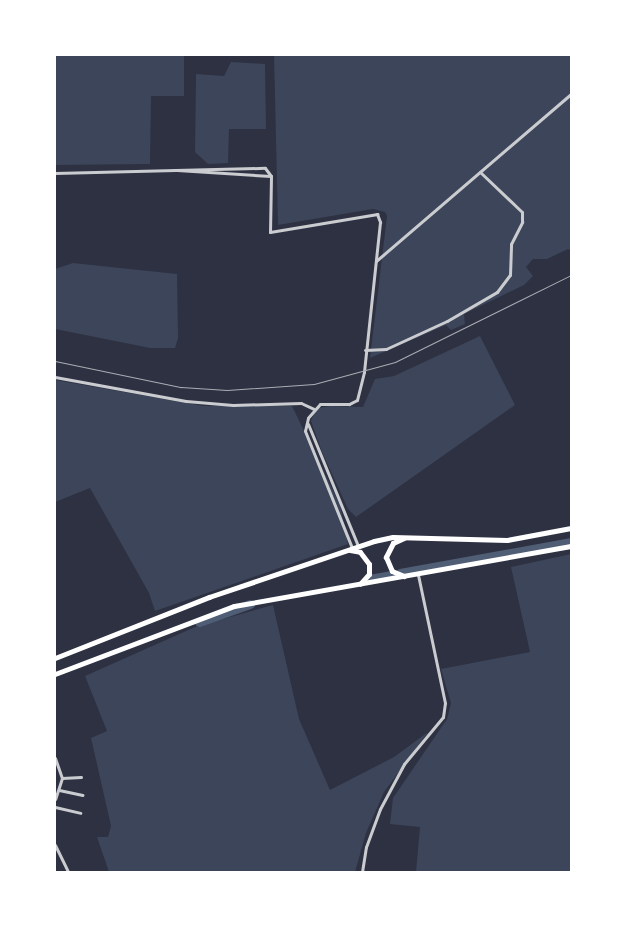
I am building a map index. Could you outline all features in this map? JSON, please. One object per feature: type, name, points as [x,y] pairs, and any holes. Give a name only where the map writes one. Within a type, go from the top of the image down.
[{"type":"highway","points":[[55,658],[209,597],[352,548],[407,537],[507,540],[571,528]]},
{"type":"highway","points":[[407,537],[393,543],[388,550],[388,565],[399,575],[418,575]]},
{"type":"highway","points":[[55,674],[234,606],[418,575],[571,546]]},
{"type":"highway","points":[[352,548],[360,552],[369,564],[368,574],[359,585]]},
{"type":"street","points":[[376,261],[571,94]]},
{"type":"street","points":[[55,173],[264,168],[271,176],[270,232],[377,214],[380,222],[376,261],[365,350],[356,400],[349,404],[320,404],[314,408],[308,423],[306,436],[352,548]]},
{"type":"street","points":[[176,170],[271,176]]},
{"type":"street","points":[[365,350],[386,349],[447,321],[497,292],[510,274],[510,244],[522,222],[522,212],[480,172]]},
{"type":"street","points":[[55,377],[186,401],[233,405],[301,403],[314,408]]},
{"type":"street","points":[[308,423],[352,548]]},
{"type":"street","points":[[362,872],[366,847],[380,808],[404,764],[443,717],[445,703],[418,575]]},
{"type":"street","points":[[55,758],[62,778],[55,799]]},
{"type":"street","points":[[62,778],[81,777]]},
{"type":"street","points":[[59,790],[82,795]]},
{"type":"street","points":[[55,807],[80,813]]},
{"type":"street","points":[[55,845],[68,872]]},
{"type":"shaded area","points":[[55,55],[184,55],[184,96],[151,96],[150,164],[55,165]]},
{"type":"shaded area","points":[[274,55],[571,55],[571,251],[568,249],[547,259],[533,259],[526,267],[533,276],[524,285],[464,314],[465,324],[451,330],[446,325],[370,358],[387,216],[385,212],[373,209],[278,225]]},
{"type":"shaded area","points":[[231,62],[265,64],[266,129],[229,129],[228,163],[208,164],[195,152],[196,74],[224,76]]},
{"type":"shaded area","points":[[73,263],[177,274],[178,338],[175,348],[150,348],[55,329],[55,269]]},
{"type":"shaded area","points":[[480,336],[515,405],[356,517],[348,509],[322,452],[311,421],[314,414],[319,408],[330,406],[363,407],[375,379],[394,376]]},
{"type":"shaded area","points":[[55,380],[204,406],[292,406],[340,505],[348,544],[155,611],[149,593],[90,488],[55,502]]},
{"type":"shaded area","points":[[571,554],[571,872],[416,872],[420,827],[390,824],[393,798],[447,719],[451,703],[441,669],[530,652],[511,567]]},
{"type":"shaded area","points":[[273,605],[299,719],[330,790],[394,757],[428,732],[384,792],[366,833],[355,872],[109,872],[97,837],[108,837],[111,826],[91,738],[107,731],[85,676],[195,627]]},
{"type":"waterway","points":[[400,573],[571,542]]},
{"type":"waterway","points":[[369,579],[392,575]]},
{"type":"waterway","points":[[199,622],[250,604]]},
{"type":"railway","points":[[55,361],[181,387],[227,390],[314,384],[395,362],[571,275]]}]
